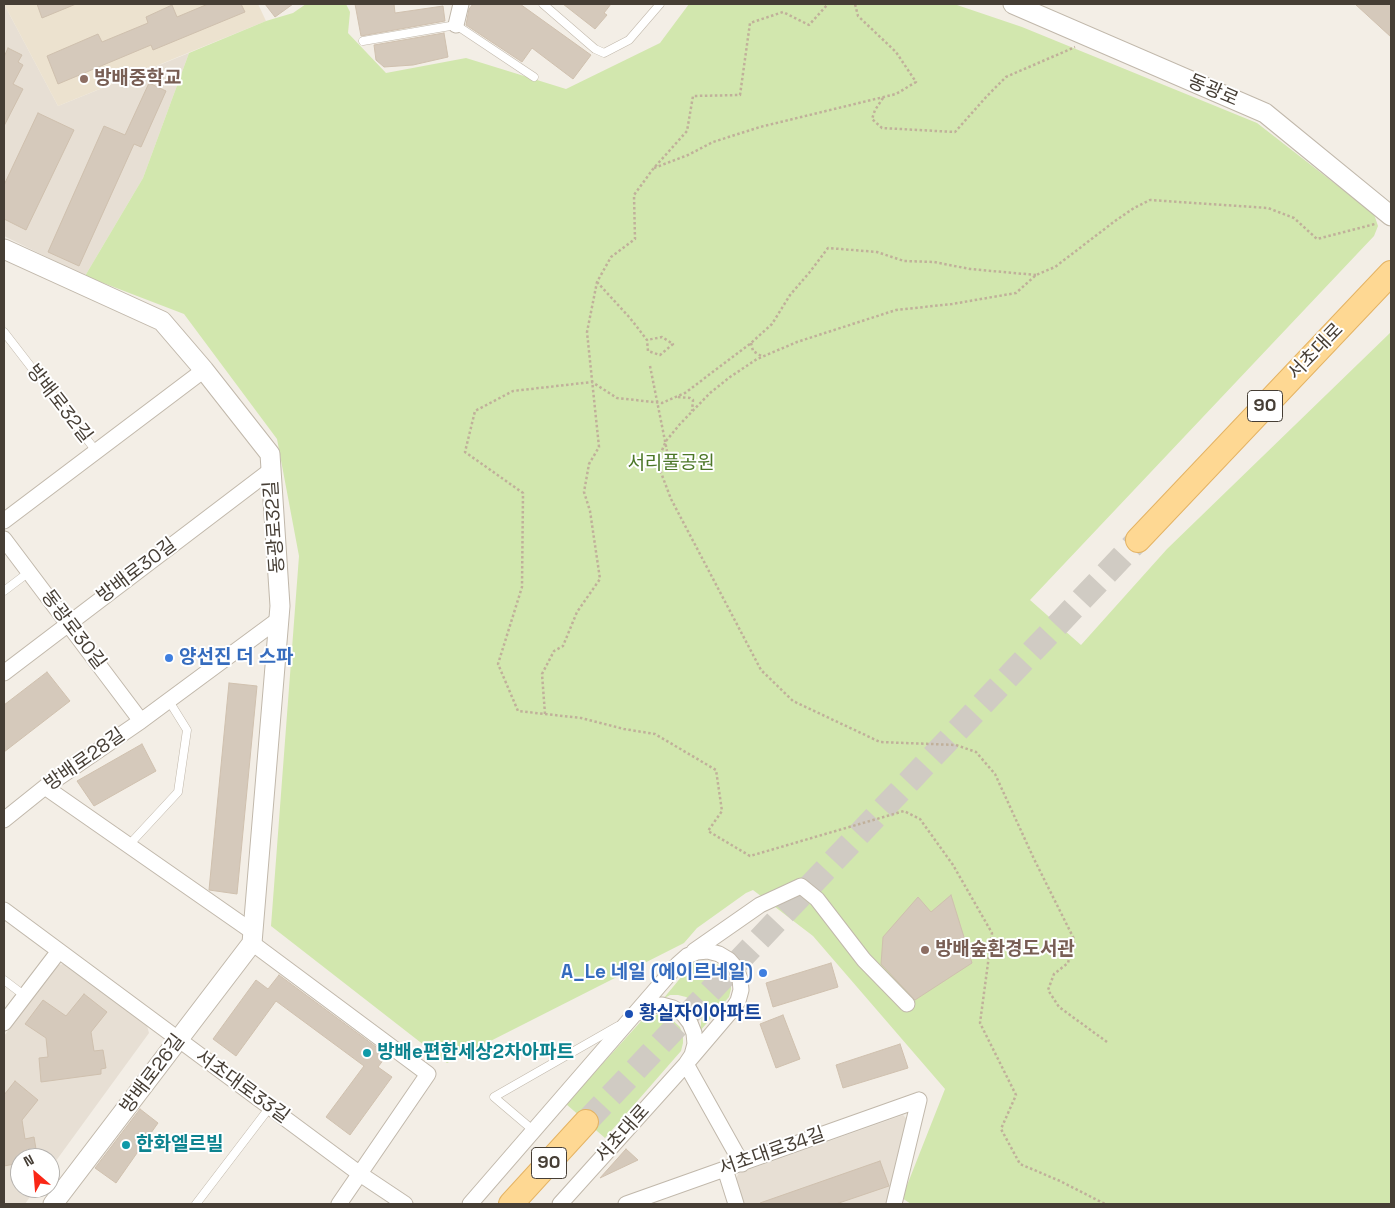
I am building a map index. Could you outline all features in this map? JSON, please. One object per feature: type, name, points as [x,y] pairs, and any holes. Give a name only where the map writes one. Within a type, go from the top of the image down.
[{"type":"main road","name":"서초대로","points":[[1138,540],[1391,273]]},
{"type":"main road","name":"서초대로","points":[[511,1204],[586,1122]]},
{"type":"street","points":[[456,25],[461,4]]},
{"type":"street","name":"동광로","points":[[1013,4],[1266,113],[1387,219]]},
{"type":"street","name":"동광로32길","points":[[4,249],[162,321],[204,370],[270,454],[280,606],[252,938]]},
{"type":"street","name":"방배로32길","points":[[4,521],[204,370]]},
{"type":"street","name":"방배로30길","points":[[4,672],[271,470]]},
{"type":"street","name":"동광로30길","points":[[4,539],[141,721]]},
{"type":"street","name":"방배로28길","points":[[4,820],[44,788],[141,721],[279,619]]},
{"type":"street","points":[[44,788],[128,846],[252,938],[428,1074],[339,1204]]},
{"type":"street","points":[[687,956],[760,905],[801,886],[817,899],[864,960],[908,1004]]},
{"type":"street","name":"서초대로33길","points":[[4,910],[360,1174],[405,1204]]},
{"type":"street","name":"방배로26길","points":[[53,1204],[178,1040],[252,938]]},
{"type":"street","points":[[4,1024],[59,951]]},
{"type":"street","name":"서초대로","points":[[470,1204],[678,964],[687,956],[697,952],[708,951],[719,954],[729,960],[736,968],[740,978],[741,990],[732,1010],[560,1204]]},
{"type":"street","name":"서초대로","points":[[633,1018],[641,1011],[657,1006],[673,1008],[683,1014],[690,1022],[695,1044],[692,1055],[686,1064]]},
{"type":"street","points":[[686,1064],[742,1164]]},
{"type":"street","name":"서초대로34길","points":[[626,1204],[918,1100],[894,1204]]},
{"type":"street","points":[[725,1169],[736,1204]]},
{"type":"lane","points":[[544,4],[595,49],[604,53],[628,40],[660,4]]},
{"type":"lane","points":[[363,41],[456,25],[534,77]]},
{"type":"lane","name":"방배로32길","points":[[4,332],[96,451]]},
{"type":"lane","points":[[4,592],[30,572]]},
{"type":"lane","points":[[128,846],[178,792],[186,730],[168,701]]},
{"type":"lane","points":[[4,980],[25,996]]},
{"type":"lane","name":"서초대로","points":[[534,1131],[494,1097],[633,1018]]},
{"type":"lane","points":[[196,1204],[270,1107]]},
{"type":"path","points":[[545,714],[542,674],[554,651],[564,646],[577,612],[600,579],[590,511],[584,492],[590,464],[599,448],[587,332],[597,282],[611,257],[635,239],[634,195],[653,169],[687,131],[692,96],[740,95],[750,23],[783,12],[809,25],[828,4]]},
{"type":"path","points":[[653,169],[688,155],[713,142],[760,127],[896,94],[916,82],[896,52],[858,16],[855,4]]},
{"type":"path","points":[[883,97],[872,119],[882,128],[955,132],[986,96],[1006,77],[1038,64],[1056,54],[1096,40]]},
{"type":"path","points":[[1106,1042],[1059,1007],[1048,990],[1054,974],[1068,963],[1074,939],[1034,859],[995,774],[976,752],[956,745],[880,742],[793,701],[761,670],[671,499],[657,462],[666,440],[710,394],[730,377],[764,357],[797,342],[896,310],[952,304],[1016,292],[1036,275],[1055,266],[1121,216],[1150,200],[1268,208],[1294,218],[1317,238],[1387,219]]},
{"type":"path","points":[[1036,275],[970,269],[934,262],[904,261],[877,252],[828,248],[810,273],[790,295],[772,324],[751,343],[685,393],[662,403],[617,398],[592,382],[513,391],[475,411],[465,452],[523,493],[522,587],[498,664],[518,711],[581,718],[624,729],[655,734],[716,770],[722,811],[708,831],[750,856],[904,811],[920,819],[953,865],[992,933],[980,1023],[1016,1095],[1001,1129],[1020,1164],[1060,1181],[1105,1204]]},
{"type":"path","points":[[597,282],[647,340],[648,351],[660,355],[673,344],[662,338],[647,340]]},
{"type":"path","points":[[751,343],[753,351],[764,357]]},
{"type":"path","points":[[650,366],[667,451]]},
{"type":"path","points":[[676,396],[693,400],[692,412]]},
{"type":"shaded area","points":[[4,4],[58,106],[189,53],[143,178],[85,276],[4,236]]},
{"type":"shaded area","name":"방배중학교","points":[[4,4],[258,4],[266,21],[58,106]]},
{"type":"shaded area","points":[[68,963],[146,1022],[149,1033],[60,1155],[60,1148],[10,1148],[10,1198],[29,1198],[25,1204],[4,1204],[4,1036],[58,965]]},
{"type":"shaded area","points":[[903,1115],[909,1121],[888,1204],[740,1204],[733,1184],[739,1173]]},
{"type":"green space","name":"서리풀공원","points":[[306,4],[346,4],[350,12],[348,33],[386,73],[466,58],[566,89],[660,43],[689,4],[954,4],[1022,27],[1257,123],[1374,214],[1378,226],[1374,236],[1030,600],[1081,645],[1167,549],[1391,332],[1391,1204],[911,1204],[902,1198],[945,1089],[813,936],[753,890],[697,928],[684,943],[447,1063],[271,926],[299,556],[277,439],[184,314],[85,276],[143,178],[189,53],[266,21],[293,13]]},
{"type":"green space","points":[[699,961],[715,963],[722,967],[731,981],[729,997],[700,1031],[702,1015],[693,1001],[678,995],[670,995],[663,999],[692,964]]},
{"type":"green space","points":[[660,1014],[668,1016],[680,1027],[683,1035],[681,1051],[605,1138],[566,1104],[644,1018]]},
{"type":"building","points":[[37,4],[76,4],[42,18]]},
{"type":"building","points":[[208,4],[241,4],[245,12],[153,50],[151,45],[58,84],[47,56],[98,34],[102,42],[148,23],[146,17],[172,5],[177,17]]},
{"type":"building","points":[[265,4],[293,4],[275,17]]},
{"type":"building","points":[[355,4],[394,4],[395,13],[443,6],[445,21],[361,36]]},
{"type":"building","points":[[473,4],[520,4],[591,55],[573,79],[532,48],[522,62],[466,25],[469,9]]},
{"type":"building","points":[[563,4],[611,4],[604,13],[607,15],[595,29]]},
{"type":"building","points":[[1355,4],[1391,4],[1391,37]]},
{"type":"building","points":[[444,33],[448,57],[413,65],[384,67],[376,60],[374,45]]},
{"type":"building","points":[[8,48],[22,55],[18,62],[23,65],[13,84],[23,89],[4,126],[4,57]]},
{"type":"building","points":[[149,83],[166,91],[141,147],[134,144],[79,266],[48,252],[104,126],[125,135]]},
{"type":"building","points":[[38,113],[74,130],[26,230],[4,219],[4,185]]},
{"type":"building","points":[[47,672],[70,701],[4,752],[4,705]]},
{"type":"building","points":[[229,683],[257,686],[237,894],[209,890]]},
{"type":"building","points":[[142,744],[156,771],[94,806],[77,781]]},
{"type":"building","name":"방배숲환경도서관","points":[[951,895],[972,963],[915,1000],[881,964],[883,937],[918,897],[931,912]]},
{"type":"building","points":[[831,963],[838,987],[773,1007],[766,983]]},
{"type":"building","name":"방배e편한세상2차아파트","points":[[279,975],[387,1055],[378,1067],[392,1077],[350,1135],[326,1117],[364,1066],[276,1001],[236,1056],[213,1039],[256,980],[268,989]]},
{"type":"building","points":[[84,994],[107,1012],[91,1032],[94,1051],[103,1050],[106,1068],[101,1069],[101,1074],[41,1082],[39,1058],[48,1057],[46,1038],[25,1024],[43,1000],[66,1016]]},
{"type":"building","points":[[783,1015],[800,1059],[776,1068],[760,1024]]},
{"type":"building","points":[[900,1044],[908,1068],[843,1088],[836,1065]]},
{"type":"building","points":[[15,1081],[38,1100],[22,1120],[25,1139],[34,1137],[36,1148],[10,1148],[10,1165],[4,1166],[4,1095]]},
{"type":"building","name":"한화엘르빌","points":[[140,1109],[158,1123],[116,1183],[95,1168]]},
{"type":"building","points":[[626,1149],[638,1160],[600,1178]]},
{"type":"building","points":[[880,1161],[889,1186],[836,1204],[760,1204],[760,1203]]},
{"type":"tunnel","points":[[586,1122],[1138,540]]},
{"type":"place","name":"방배중학교","points":[[84,79]]},
{"type":"place","name":"양선진 더 스파","points":[[169,658]]},
{"type":"place","name":"방배숲환경도서관","points":[[925,950]]},
{"type":"place","name":"A_Le 네일 (에이르네일)","points":[[763,973]]},
{"type":"place","name":"황실자이아파트","points":[[629,1014]]},
{"type":"place","name":"방배e편한세상2차아파트","points":[[367,1053]]},
{"type":"place","name":"한화엘르빌","points":[[126,1145]]}]
